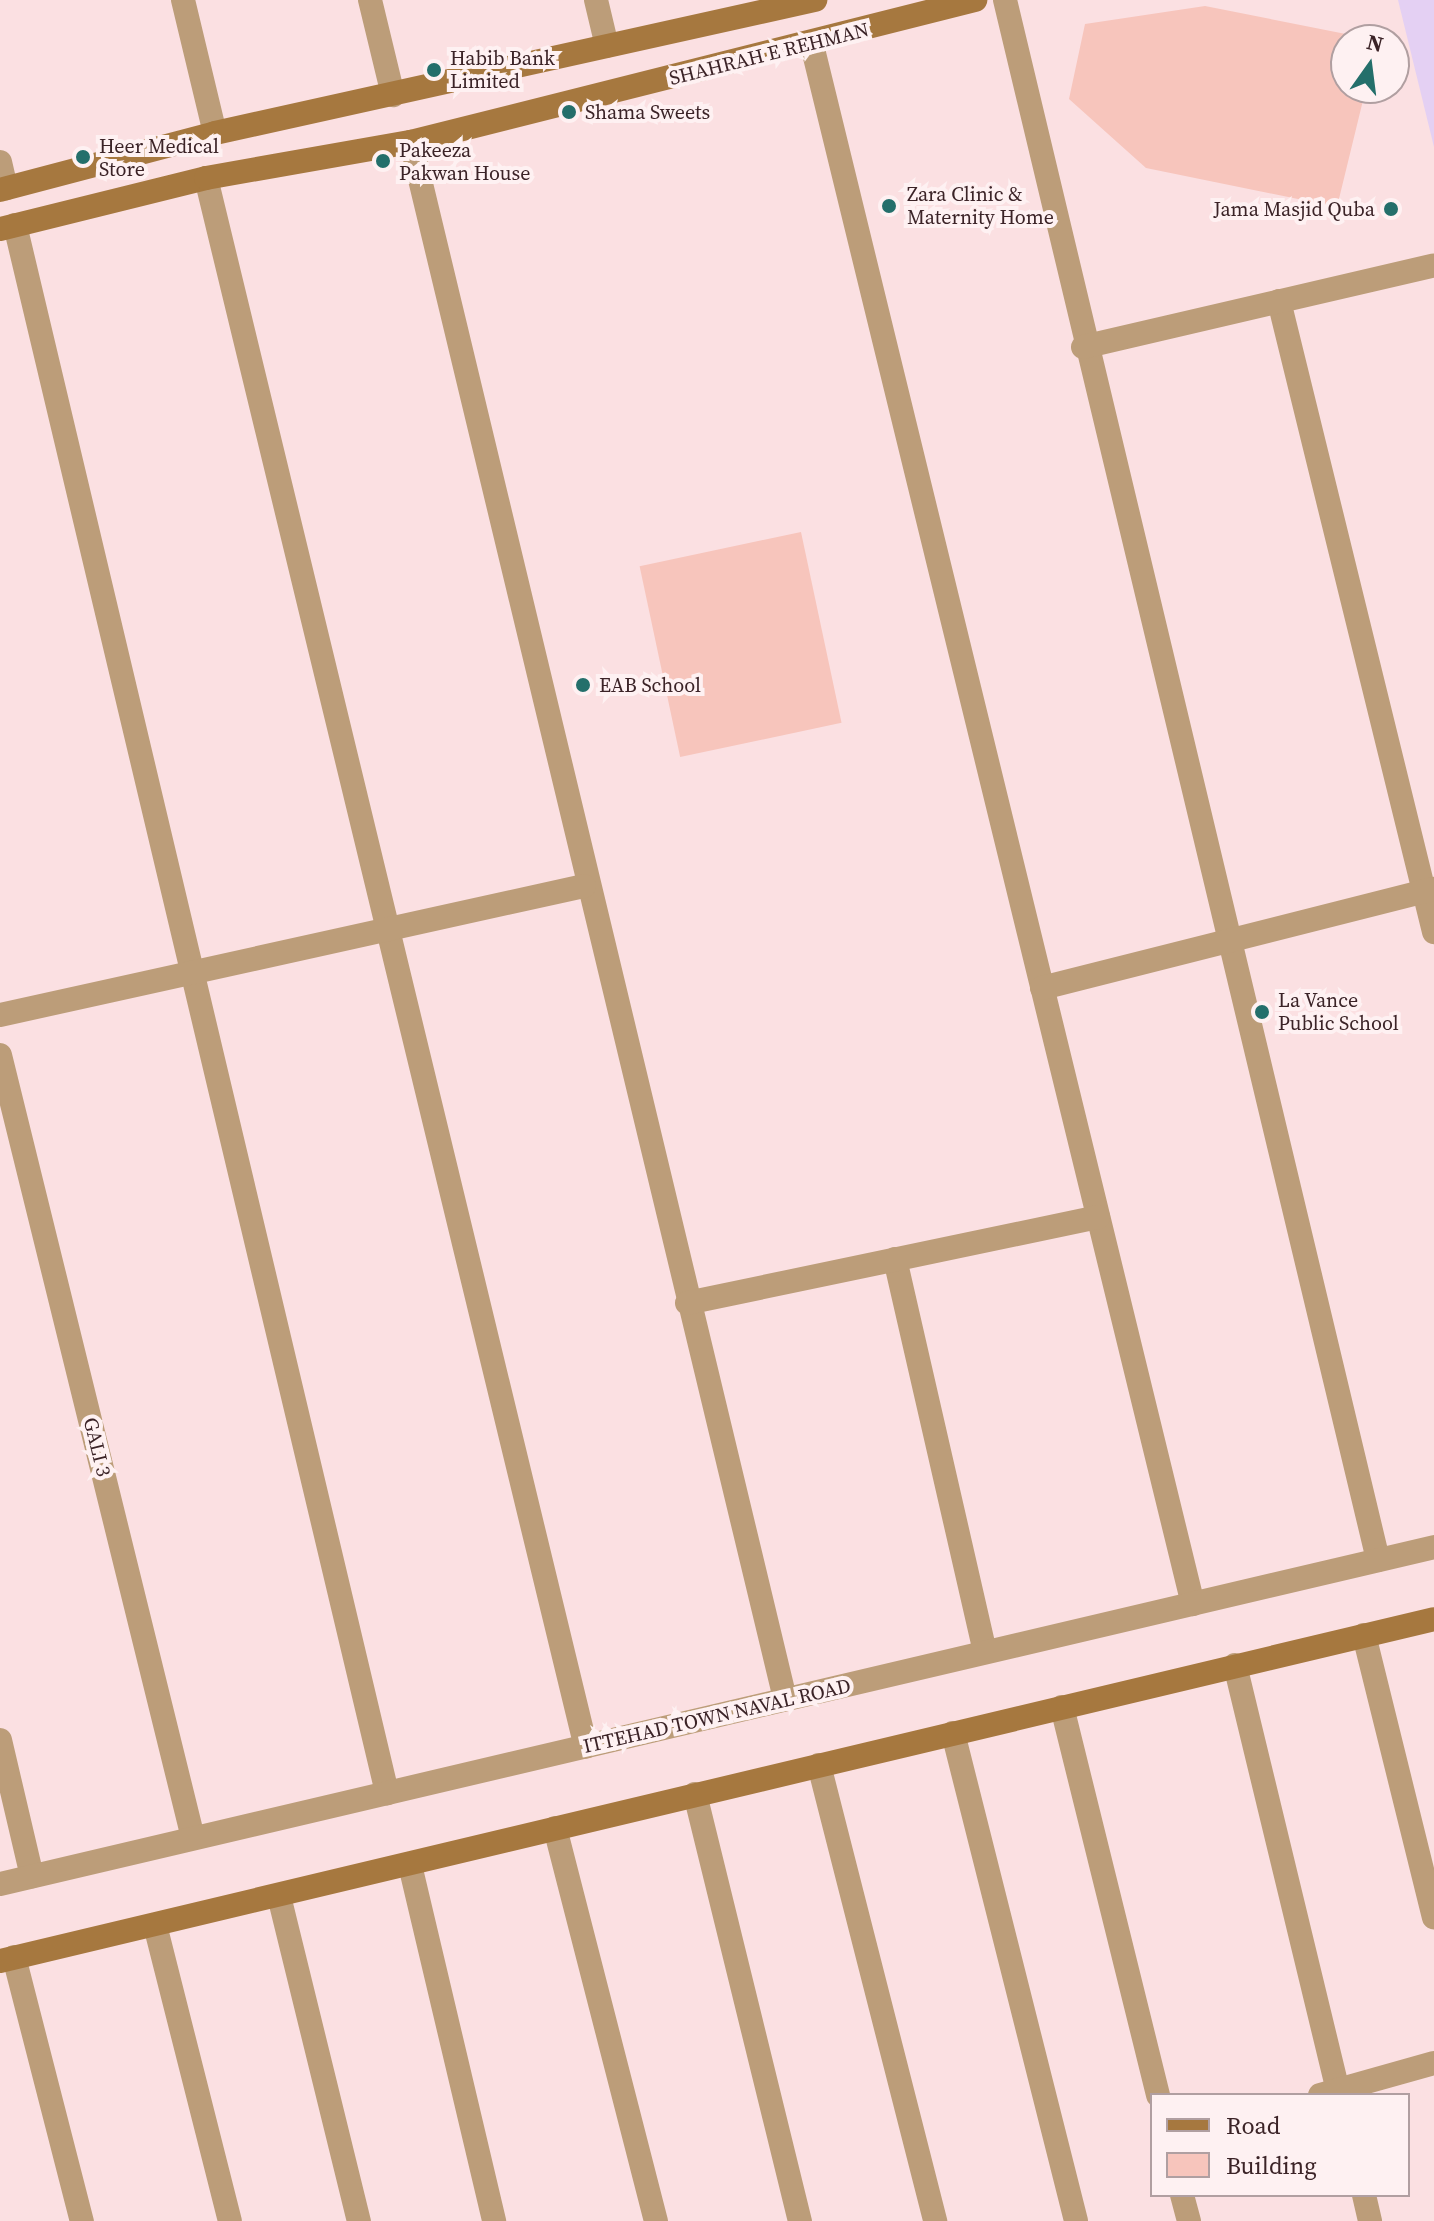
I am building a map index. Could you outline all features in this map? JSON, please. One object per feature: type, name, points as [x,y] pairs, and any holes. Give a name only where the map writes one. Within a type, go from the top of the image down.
[{"type":"main road","name":"SHAHRAH E REHMAN","points":[[3,189],[215,133],[813,0]]},
{"type":"main road","name":"SHAHRAH E REHMAN","points":[[8,227],[206,178],[411,142],[812,45],[975,0]]},
{"type":"main road","points":[[7,1959],[1434,1619]]},
{"type":"street","points":[[183,0],[215,133]]},
{"type":"street","points":[[370,0],[393,95]]},
{"type":"street","points":[[596,0],[607,46]]},
{"type":"street","points":[[1005,0],[1083,347],[1378,1560]]},
{"type":"street","points":[[812,45],[1193,1604]]},
{"type":"street","points":[[411,142],[584,886],[785,1699]]},
{"type":"street","points":[[0,162],[3,189]]},
{"type":"street","points":[[206,178],[586,1747]]},
{"type":"street","points":[[8,227],[193,972],[387,1793]]},
{"type":"street","points":[[1083,347],[1434,265]]},
{"type":"street","points":[[1279,301],[1429,890],[1434,932]]},
{"type":"street","points":[[0,1015],[584,886]]},
{"type":"street","points":[[1042,988],[1429,890]]},
{"type":"street","name":"GALI 3","points":[[0,1055],[193,1838]]},
{"type":"street","points":[[687,1303],[1098,1217]]},
{"type":"street","points":[[895,1259],[985,1652]]},
{"type":"street","name":"ITTEHAD TOWN NAVAL ROAD","points":[[0,1884],[1434,1547]]},
{"type":"street","points":[[1364,1635],[1434,1917]]},
{"type":"street","points":[[1235,1665],[1333,2093],[1434,2063]]},
{"type":"street","points":[[1062,1707],[1158,2093]]},
{"type":"street","points":[[953,1733],[1076,2221]]},
{"type":"street","points":[[0,1740],[32,1876]]},
{"type":"street","points":[[819,1765],[935,2221]]},
{"type":"street","points":[[695,1794],[800,2221]]},
{"type":"street","points":[[555,1828],[656,2221]]},
{"type":"street","points":[[410,1865],[494,2221]]},
{"type":"street","points":[[279,1896],[359,2221]]},
{"type":"street","points":[[155,1925],[230,2221]]},
{"type":"street","points":[[7,1959],[82,2221]]},
{"type":"street","points":[[1183,2197],[1189,2221]]},
{"type":"street","points":[[1364,2197],[1370,2221]]},
{"type":"shaded area","points":[[1398,0],[1434,0],[1434,147],[1410,49],[1410,24],[1404,24]]},
{"type":"building","points":[[1205,6],[1330,31],[1330,104],[1362,104],[1337,207],[1146,168],[1069,99],[1085,24]]},
{"type":"building","points":[[801,532],[842,723],[680,757],[640,566]]},
{"type":"place","name":"Habib Bank Limited","points":[[434,70]]},
{"type":"place","name":"Shama Sweets","points":[[569,112]]},
{"type":"place","name":"Heer Medical Store","points":[[83,157]]},
{"type":"place","name":"Pakeeza Pakwan House","points":[[383,161]]},
{"type":"place","name":"Zara Clinic & Maternity Home","points":[[889,206]]},
{"type":"place","name":"Jama Masjid Quba","points":[[1391,209]]},
{"type":"place","name":"EAB School","points":[[583,685]]},
{"type":"place","name":"La Vance Public School","points":[[1262,1012]]}]
